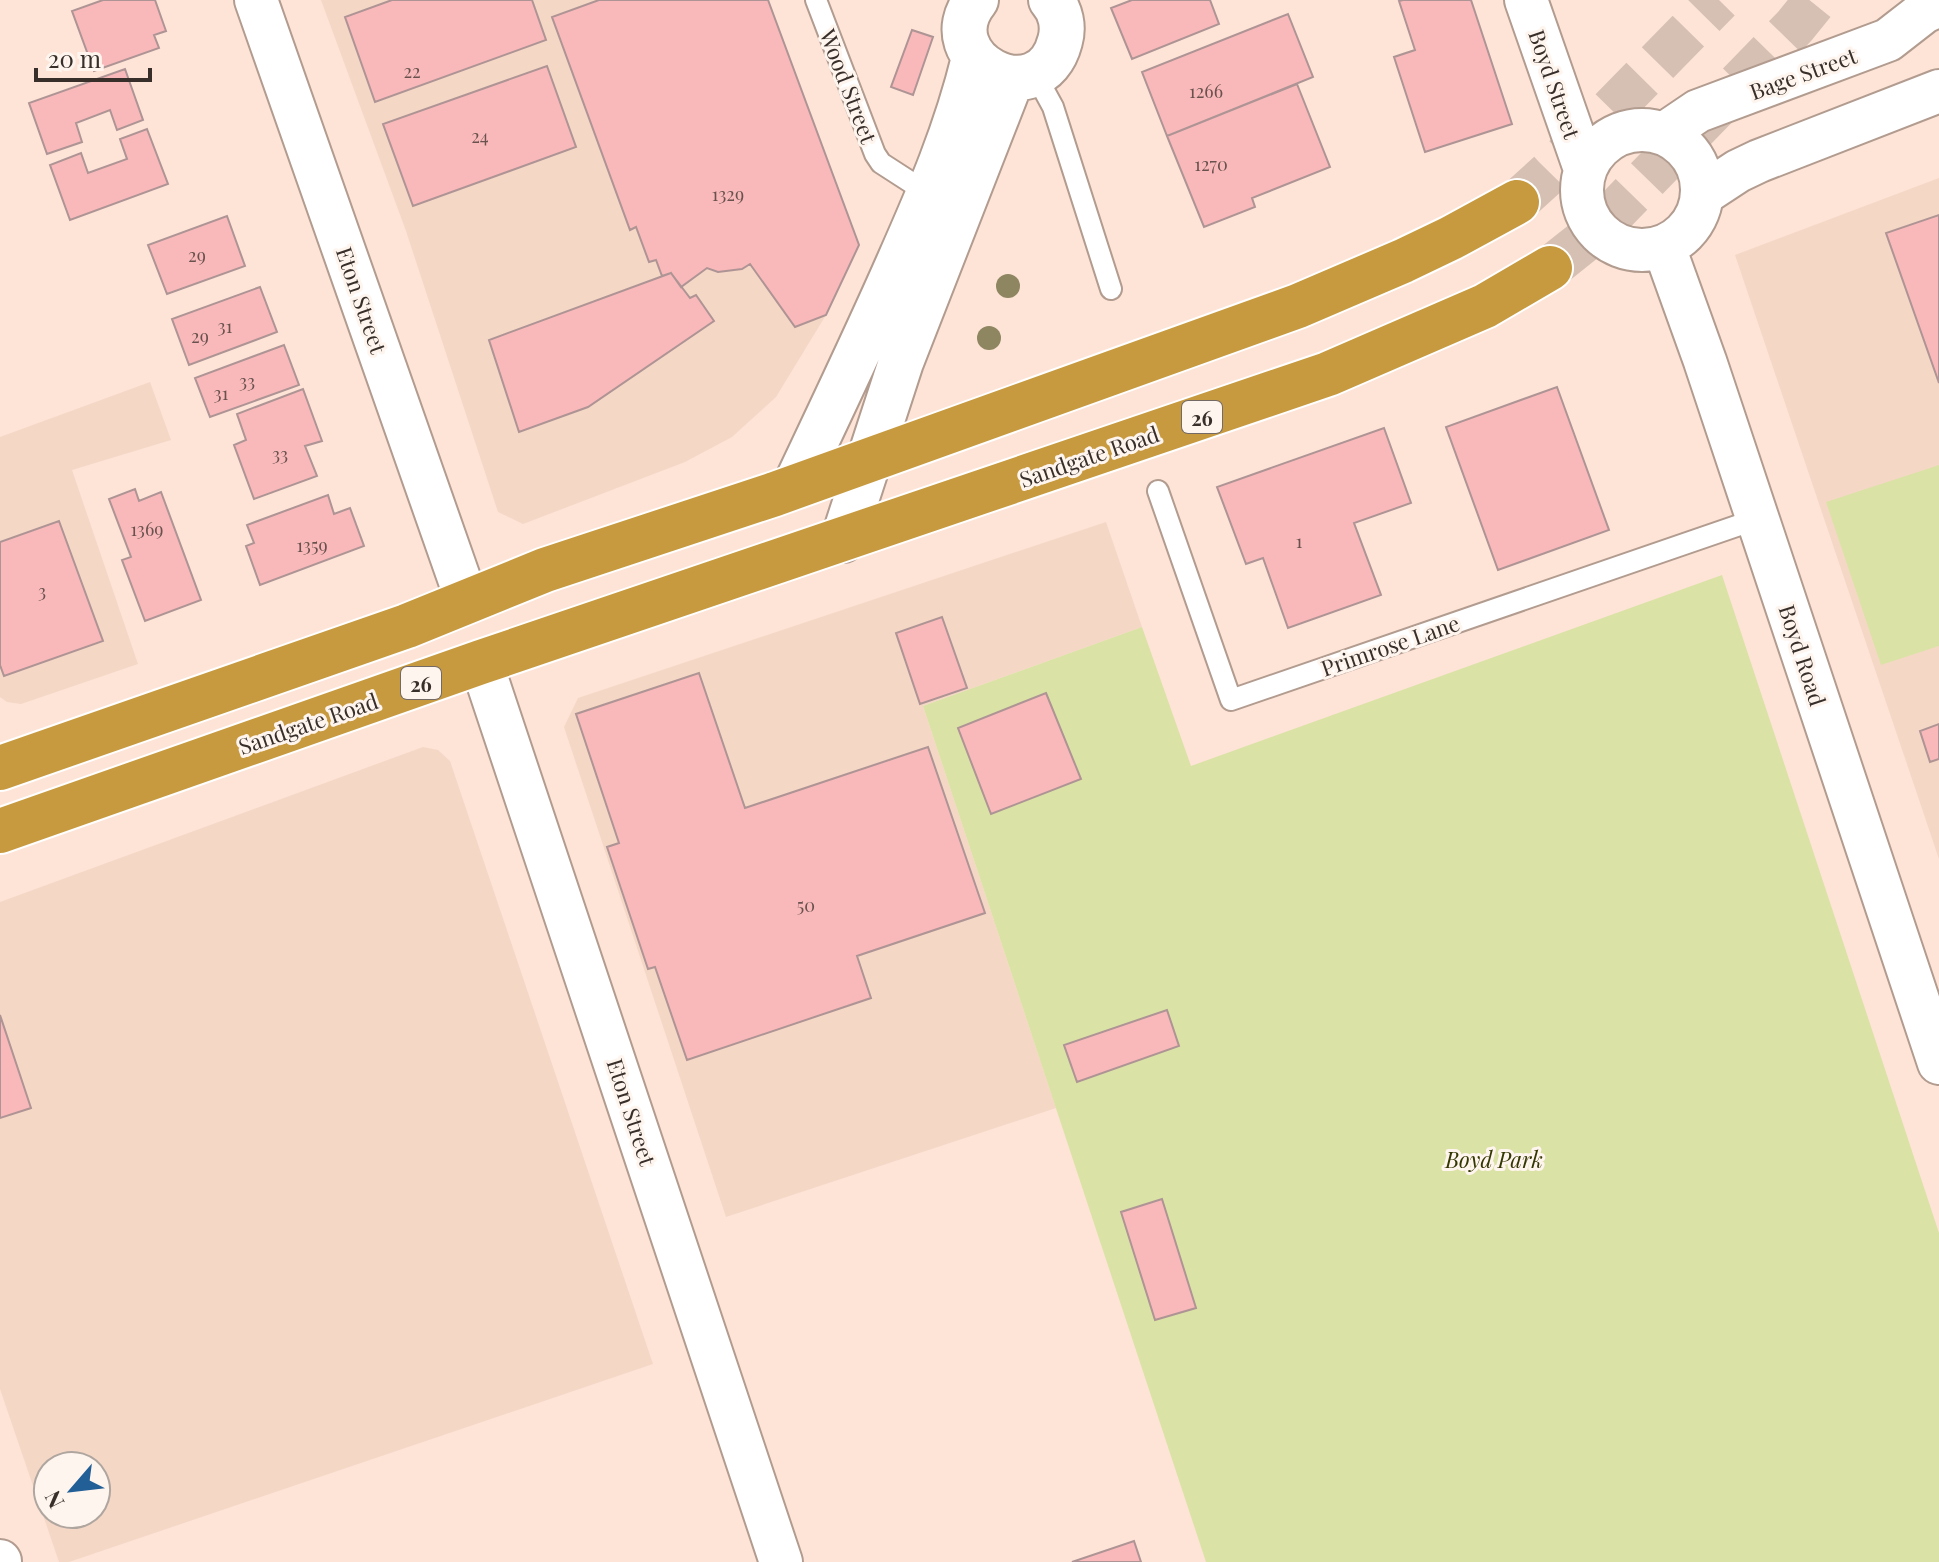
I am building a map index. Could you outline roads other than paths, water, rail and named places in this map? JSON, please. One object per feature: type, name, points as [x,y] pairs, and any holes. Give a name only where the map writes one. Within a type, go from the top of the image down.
[{"type":"highway","points":[[0,768],[407,626],[545,570],[795,486],[1298,306],[1439,244],[1517,202]]},
{"type":"highway","name":"Sandgate Road","points":[[0,831],[481,662],[1328,374],[1485,306],[1550,268]]},
{"type":"street","name":"Eton Street","points":[[256,0],[467,601]]},
{"type":"street","points":[[970,2],[965,32],[974,58],[998,76],[1024,76],[1048,64],[1057,51],[1062,35],[1061,19],[1051,0]]},
{"type":"street","name":"Boyd Street","points":[[1526,0],[1585,169]]},
{"type":"street","name":"Bage Street","points":[[1664,134],[1698,111],[1868,49],[1897,35],[1924,12],[1939,5]]},
{"type":"street","points":[[795,486],[857,358],[929,194],[957,123],[974,58]]},
{"type":"street","points":[[843,540],[901,362],[1024,76]]},
{"type":"street","points":[[1703,194],[1759,161],[1939,91]]},
{"type":"street","points":[[1646,129],[1680,143],[1693,158],[1703,194],[1691,226],[1679,239],[1664,247],[1645,251],[1625,249],[1607,240],[1593,226],[1583,208],[1581,188],[1585,169],[1602,146],[1626,132],[1646,129]]},
{"type":"street","name":"Boyd Road","points":[[1664,247],[1705,361],[1939,1063]]},
{"type":"street","name":"Eton Street","points":[[481,662],[781,1562]]},
{"type":"lane","name":"Wood Street","points":[[816,0],[875,154],[881,163],[929,194]]},
{"type":"lane","points":[[1024,76],[1053,107],[1111,289]]},
{"type":"lane","name":"Primrose Lane","points":[[1158,491],[1231,700],[1757,519]]},
{"type":"tunnel","points":[[1517,202],[1719,0]]},
{"type":"tunnel","points":[[1550,268],[1594,233],[1795,26],[1816,0]]},
{"type":"park label","name":"Boyd Park","points":[[1494,1159]]}]
